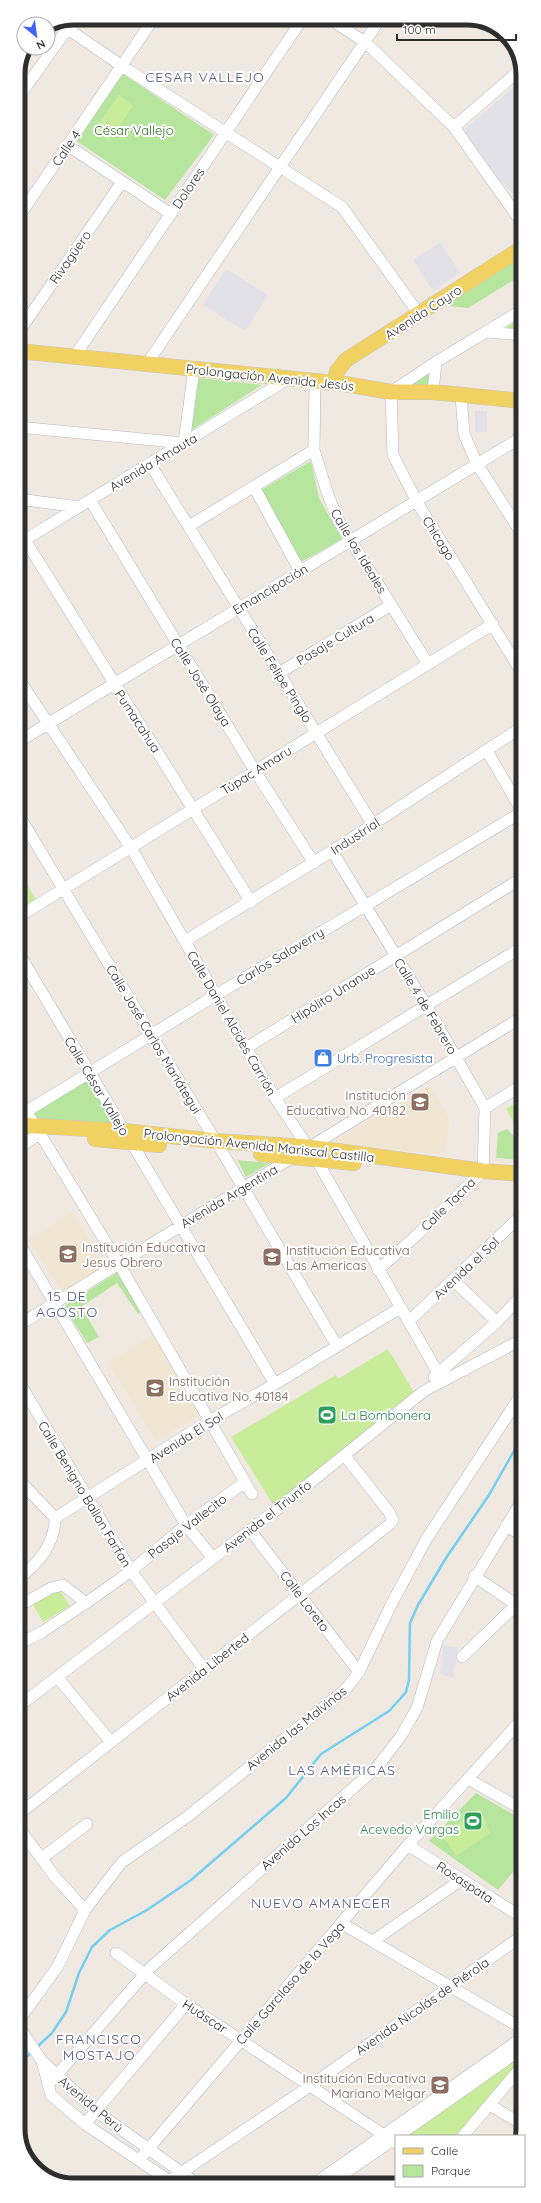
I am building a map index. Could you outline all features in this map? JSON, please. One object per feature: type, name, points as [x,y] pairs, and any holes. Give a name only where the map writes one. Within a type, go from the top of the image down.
[{"type":"main road","name":"Avenida Cayro","points":[[334,383],[337,371],[346,360],[516,252]]},
{"type":"main road","name":"Prolongación Avenida Jesús","points":[[25,352],[334,383],[391,392],[433,392],[516,401]]},
{"type":"main road","name":"Prolongación Avenida Mariscal Castilla","points":[[25,1127],[37,1130],[312,1153],[480,1174],[516,1180]]},
{"type":"main road","name":"Prolongación Avenida Mariscal Castilla","points":[[25,1131],[37,1130]]},
{"type":"main road","name":"Prolongación Avenida Mariscal Castilla","points":[[219,1146],[293,1157],[312,1153]]},
{"type":"main road","name":"Prolongación Avenida Mariscal Castilla","points":[[480,1174],[516,1174]]},
{"type":"street","points":[[25,86],[70,25]]},
{"type":"street","name":"Calle 4","points":[[25,208],[149,25]]},
{"type":"street","name":"Dolores","points":[[74,357],[297,25]]},
{"type":"street","points":[[339,25],[365,42],[454,127],[516,215]]},
{"type":"street","points":[[146,364],[376,25]]},
{"type":"street","points":[[68,28],[122,66],[281,166],[342,207],[419,314]]},
{"type":"street","points":[[454,127],[516,73]]},
{"type":"street","points":[[67,145],[171,214]]},
{"type":"street","name":"Rivagüero","points":[[25,323],[122,182]]},
{"type":"street","points":[[391,392],[436,362],[516,314]]},
{"type":"street","points":[[487,332],[516,334]]},
{"type":"street","points":[[433,392],[436,362]]},
{"type":"street","points":[[25,428],[184,443],[194,369]]},
{"type":"street","name":"Avenida Amauta","points":[[25,540],[288,379]]},
{"type":"street","name":"Calle los Ideales","points":[[315,382],[314,450],[328,495],[338,520],[428,664]]},
{"type":"street","name":"Chicago","points":[[391,392],[392,455],[417,502],[516,663]]},
{"type":"street","points":[[461,396],[464,434],[477,464],[516,525]]},
{"type":"street","name":"Emancipación","points":[[25,738],[351,540],[417,502],[516,441]]},
{"type":"street","points":[[189,526],[314,450]]},
{"type":"street","name":"Calle Felipe Pinglo","points":[[150,464],[373,825]]},
{"type":"street","points":[[254,487],[300,571]]},
{"type":"street","points":[[25,500],[80,506]]},
{"type":"street","name":"Calle José Olaya","points":[[90,500],[255,771],[314,863]]},
{"type":"street","name":"Pumacahua","points":[[25,547],[194,809],[251,902]]},
{"type":"street","name":"Pasaje Cultura","points":[[279,673],[391,605]]},
{"type":"street","name":"Túpac Amaru","points":[[25,913],[493,624]]},
{"type":"street","name":"Calle Daniel Alcides Carrión","points":[[25,689],[131,848],[275,1098],[312,1153],[438,1373]]},
{"type":"street","name":"Industrial","points":[[185,941],[314,863],[516,731]]},
{"type":"street","points":[[487,751],[516,801]]},
{"type":"street","name":"Carlos Salaverry","points":[[25,1112],[88,1072],[516,815]]},
{"type":"street","name":"Calle José Carlos Mariátegui","points":[[25,826],[219,1146],[337,1346]]},
{"type":"street","name":"Calle 4 de Febrero","points":[[332,851],[457,1057],[485,1108]]},
{"type":"street","name":"Hipólito Unanue","points":[[246,1048],[516,882]]},
{"type":"street","points":[[275,1098],[516,951]]},
{"type":"street","name":"Calle César Vallejo","points":[[25,964],[275,1384]]},
{"type":"street","points":[[312,1153],[457,1057],[516,1021]]},
{"type":"street","points":[[480,1174],[485,1108],[516,1090]]},
{"type":"street","points":[[25,1117],[37,1130],[119,1264],[252,1494]]},
{"type":"street","points":[[25,1141],[37,1130]]},
{"type":"street","name":"Avenida Argentina","points":[[25,1321],[293,1157]]},
{"type":"street","name":"Calle Tacna","points":[[378,1270],[480,1174]]},
{"type":"street","name":"Avenida el Sol","points":[[409,1321],[516,1220]]},
{"type":"street","points":[[25,1253],[186,1525],[214,1558]]},
{"type":"street","points":[[453,1280],[497,1322]]},
{"type":"street","points":[[424,1391],[438,1373],[497,1322],[516,1302]]},
{"type":"street","name":"Avenida El Sol","points":[[55,1518],[149,1461],[209,1421],[275,1384],[400,1308]]},
{"type":"street","name":"Avenida el Triunfo","points":[[25,1701],[346,1456],[424,1391],[516,1343]]},
{"type":"street","name":"Calle Benigno Ballon Farfan","points":[[25,1392],[131,1571],[204,1669]]},
{"type":"street","name":"Avenida las Malvinas","points":[[25,2012],[58,1966],[85,1910],[122,1862],[187,1817],[345,1690],[359,1672],[392,1603],[427,1538],[516,1403]]},
{"type":"street","name":"Avenida Liberted","points":[[25,1809],[390,1524],[393,1520],[389,1512],[346,1456]]},
{"type":"street","name":"Pasaje Vallecito","points":[[131,1571],[186,1525],[245,1482]]},
{"type":"street","points":[[25,1486],[55,1518],[55,1529],[46,1552],[33,1567],[25,1573]]},
{"type":"street","name":"Avenida Los Incas","points":[[48,2086],[58,2077],[144,1975],[156,1963],[378,1766],[401,1736],[418,1708],[437,1641],[474,1576],[516,1510]]},
{"type":"street","points":[[506,1526],[516,1532]]},
{"type":"street","name":"Calle Loreto","points":[[250,1530],[359,1672]]},
{"type":"street","points":[[25,1641],[42,1632],[86,1603],[131,1571]]},
{"type":"street","points":[[474,1576],[516,1599]]},
{"type":"street","points":[[25,1603],[51,1588],[63,1585],[86,1603]]},
{"type":"street","points":[[462,1657],[516,1605]]},
{"type":"street","points":[[56,1677],[111,1742]]},
{"type":"street","name":"Calle Garcilaso de la Vega","points":[[139,2160],[408,1845],[516,1726]]},
{"type":"street","points":[[468,1778],[516,1806]]},
{"type":"street","points":[[42,1858],[87,1824]]},
{"type":"street","points":[[25,1836],[72,1898],[85,1910]]},
{"type":"street","name":"Rosaspata","points":[[408,1845],[516,1914]]},
{"type":"street","points":[[372,1941],[461,1880]]},
{"type":"street","points":[[342,1923],[516,2025]]},
{"type":"street","name":"Avenida Nicolás de Piérola","points":[[174,2178],[310,2086],[516,1940]]},
{"type":"street","name":"Huáscar","points":[[116,1953],[144,1975],[186,2004],[393,2139]]},
{"type":"street","points":[[85,2124],[97,2112],[186,2004]]},
{"type":"street","points":[[25,2038],[40,2059]]},
{"type":"street","points":[[398,2135],[516,2042]]},
{"type":"street","points":[[399,2135],[516,2053]]},
{"type":"street","name":"Avenida Perú","points":[[40,2059],[97,2112],[188,2178]]},
{"type":"street","name":"Avenida Perú","points":[[40,2059],[51,2095],[85,2124],[139,2160],[162,2178]]},
{"type":"street","points":[[464,2135],[516,2074]]},
{"type":"street","points":[[490,2105],[516,2122]]},
{"type":"street","points":[[325,2178],[393,2139]]},
{"type":"street","points":[[338,2178],[393,2139]]},
{"type":"shaded area","points":[[29,56],[32,56],[26,65]]},
{"type":"shaded area","points":[[516,85],[516,196],[499,180],[465,135],[465,129]]},
{"type":"shaded area","points":[[440,242],[460,273],[433,291],[413,260]]},
{"type":"shaded area","points":[[226,269],[268,295],[245,331],[203,305]]},
{"type":"shaded area","points":[[475,411],[487,411],[487,432],[475,432]]},
{"type":"shaded area","name":"Institución Educativa No. 40182","points":[[430,1085],[450,1120],[444,1154],[337,1146],[333,1142]]},
{"type":"shaded area","name":"Institución Educativa Jesus Obrero","points":[[72,1212],[107,1268],[64,1294],[28,1240]]},
{"type":"shaded area","name":"Institución Educativa No. 40184","points":[[153,1335],[201,1414],[156,1441],[108,1362]]},
{"type":"shaded area","points":[[443,1645],[458,1648],[453,1678],[440,1674]]},
{"type":"green space","name":"César Vallejo","points":[[123,74],[214,135],[165,200],[75,140]]},
{"type":"green space","points":[[119,95],[133,106],[109,141],[94,130]]},
{"type":"green space","points":[[516,259],[516,279],[468,308],[440,305]]},
{"type":"green space","points":[[516,322],[516,330],[504,329]]},
{"type":"green space","points":[[431,373],[433,389],[405,387]]},
{"type":"green space","points":[[199,378],[262,385],[190,431]]},
{"type":"green space","points":[[311,461],[319,498],[342,539],[303,561],[297,559],[261,490]]},
{"type":"green space","points":[[25,881],[37,901],[25,908]]},
{"type":"green space","points":[[88,1079],[116,1127],[37,1122],[33,1114]]},
{"type":"green space","points":[[516,1103],[516,1126],[506,1109]]},
{"type":"green space","points":[[507,1129],[516,1139],[516,1159],[496,1158],[498,1133]]},
{"type":"green space","points":[[238,1160],[270,1163],[246,1177]]},
{"type":"green space","points":[[121,1270],[145,1310],[138,1314],[117,1283],[81,1307],[99,1337],[87,1343],[65,1308],[66,1305]]},
{"type":"green space","name":"La Bombonera","points":[[388,1349],[415,1394],[274,1506],[231,1437],[336,1375],[338,1379]]},
{"type":"green space","points":[[58,1587],[70,1606],[43,1622],[32,1603]]},
{"type":"green space","points":[[476,1793],[516,1816],[516,1868],[498,1890],[429,1841]]},
{"type":"green space","name":"Emilio Acevedo Vargas","points":[[480,1809],[490,1833],[456,1856],[442,1834]]},
{"type":"green space","points":[[516,2057],[516,2069],[458,2135],[407,2135]]},
{"type":"waterway","points":[[37,2047],[52,2033],[66,2012],[79,1973],[92,1947],[110,1930],[147,1910],[191,1880],[286,1798],[321,1754],[389,1711],[406,1692],[409,1680],[410,1623],[418,1605],[446,1558],[489,1495],[516,1447]]},
{"type":"waterway","points":[[25,2058],[32,2052]]},
{"type":"place","name":"Urb. Progresista","points":[[323,1058]]},
{"type":"place","name":"Institución Educativa No. 40182","points":[[420,1102]]},
{"type":"place","name":"Institución Educativa Jesus Obrero","points":[[68,1254]]},
{"type":"place","name":"Institución Educativa Las Americas","points":[[272,1257]]},
{"type":"place","name":"Institución Educativa No. 40184","points":[[155,1388]]},
{"type":"place","name":"La Bombonera","points":[[327,1415]]},
{"type":"place","name":"Emilio Acevedo Vargas","points":[[473,1821]]},
{"type":"place","name":"Institución Educativa Mariano Melgar","points":[[440,2085]]},
{"type":"district","name":"CESAR VALLEJO","points":[[205,77]]},
{"type":"district","name":"15 DE AGOSTO","points":[[67,1304]]},
{"type":"district","name":"LAS AMÉRICAS","points":[[342,1770]]},
{"type":"district","name":"NUEVO AMANECER","points":[[321,1903]]},
{"type":"district","name":"FRANCISCO MOSTAJO","points":[[99,2048]]}]
